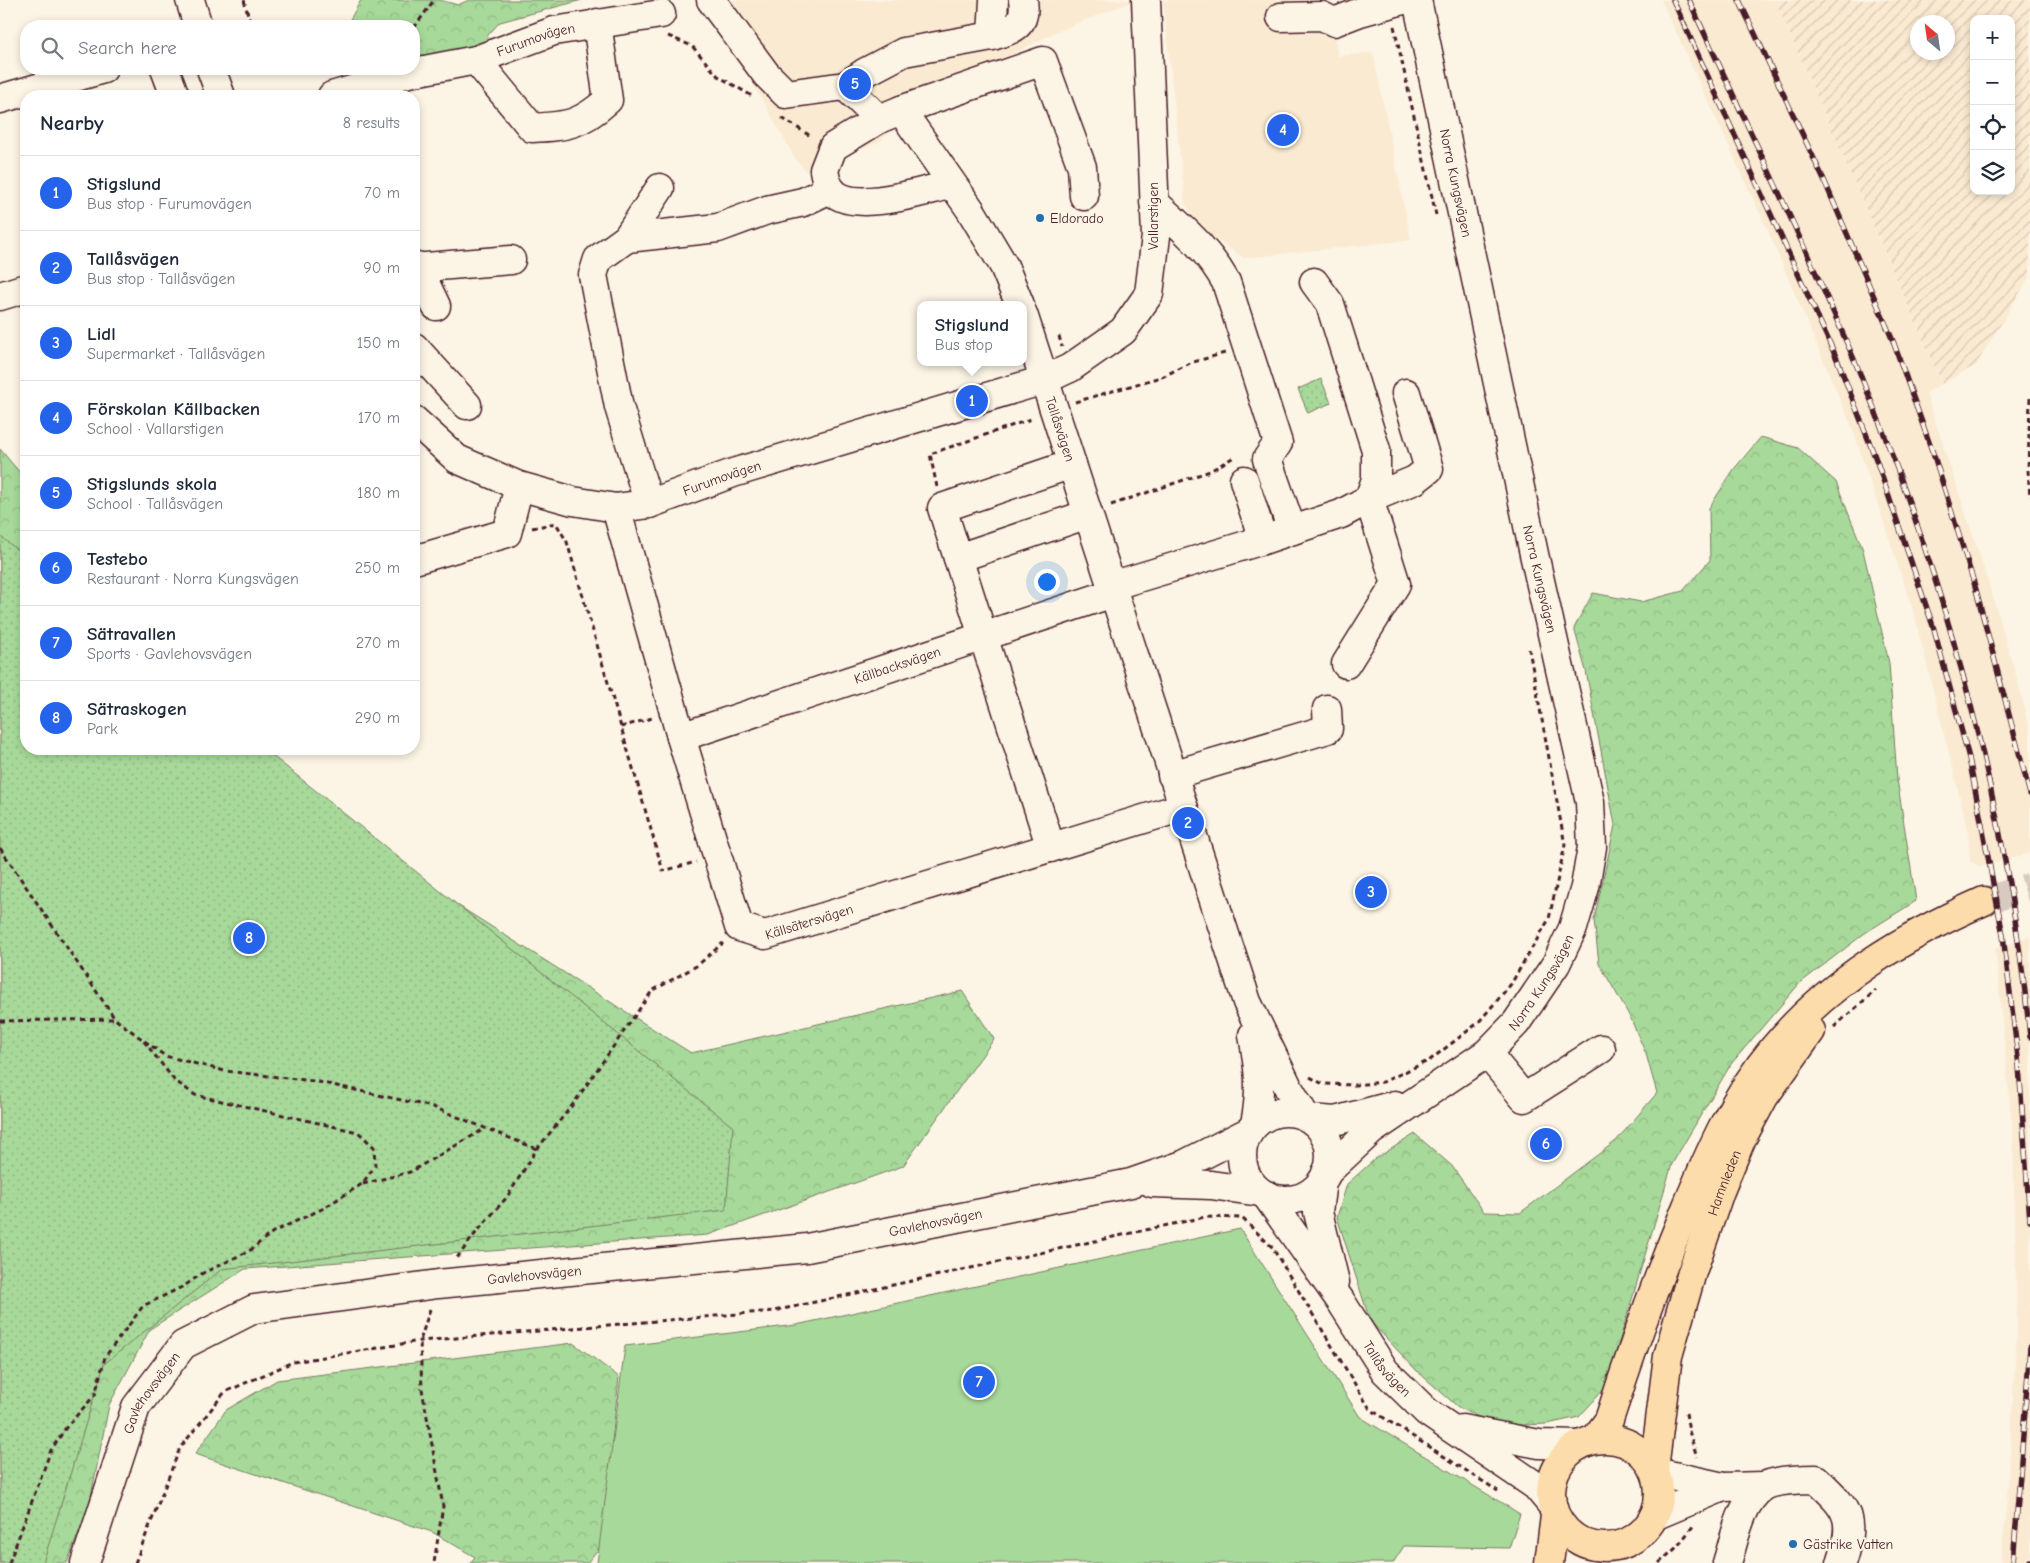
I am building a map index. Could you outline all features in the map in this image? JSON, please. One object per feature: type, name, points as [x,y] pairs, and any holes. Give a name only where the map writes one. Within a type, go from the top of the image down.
[{"type":"main road","name":"Hamnleden","points":[[1587,1442],[1609,1420],[1666,1259],[1697,1182],[1722,1126],[1747,1084],[1773,1049],[1829,993],[1896,945],[1933,923],[1984,901]]},
{"type":"main road","name":"Hamnleden","points":[[1654,1471],[1668,1356],[1692,1272],[1720,1191],[1741,1140],[1764,1097],[1818,1022],[1896,945]]},
{"type":"main road","points":[[1549,1563],[1554,1510],[1551,1488],[1555,1471],[1565,1456],[1587,1442],[1613,1439],[1629,1444],[1644,1455],[1654,1471],[1659,1487],[1659,1502],[1654,1516],[1646,1529],[1634,1539],[1597,1555],[1589,1545],[1575,1538],[1564,1528],[1554,1510]]},
{"type":"street","points":[[190,0],[196,20]]},
{"type":"street","points":[[711,0],[766,74],[786,94],[845,86],[864,73],[904,52],[992,36],[1011,30],[1020,23],[1024,13],[1023,0]]},
{"type":"street","points":[[992,36],[994,0]]},
{"type":"street","name":"Vallarstigen","points":[[1044,380],[1070,368],[1123,330],[1149,294],[1156,236],[1146,0]]},
{"type":"street","name":"Norra Kungsvägen","points":[[1324,1177],[1371,1131],[1487,1053],[1516,1024],[1535,999],[1556,964],[1573,928],[1585,887],[1592,847],[1590,802],[1532,544],[1416,0]]},
{"type":"street","points":[[1281,17],[1322,16],[1334,22],[1396,2]]},
{"type":"street","name":"Furumovägen","points":[[420,71],[476,60],[554,31],[661,14]]},
{"type":"street","name":"Furumovägen","points":[[476,60],[532,128],[568,126],[591,115],[608,100],[597,23]]},
{"type":"street","points":[[952,184],[875,202],[844,198],[830,189],[824,170],[833,147],[890,114],[1043,61],[1082,167],[1084,196]]},
{"type":"street","points":[[31,90],[82,75]]},
{"type":"street","points":[[167,75],[173,90]]},
{"type":"street","name":"Furumovägen","points":[[352,90],[401,75]]},
{"type":"street","points":[[845,86],[890,114],[952,184],[970,209],[1004,266],[1018,301]]},
{"type":"street","points":[[0,99],[20,93]]},
{"type":"street","points":[[648,504],[619,407],[593,275],[598,259],[628,238],[660,188]]},
{"type":"street","points":[[628,238],[718,228],[767,210],[804,202],[830,189]]},
{"type":"street","points":[[1154,202],[1197,241],[1214,260],[1226,282],[1278,443],[1267,459],[1292,530]]},
{"type":"street","points":[[420,267],[511,260]]},
{"type":"street","points":[[420,275],[436,306]]},
{"type":"street","points":[[1314,282],[1330,304],[1376,450],[1376,479],[1369,499],[1396,584],[1346,664]]},
{"type":"street","points":[[0,296],[20,290]]},
{"type":"street","name":"Tallåsvägen","points":[[1027,327],[1072,464],[1099,509],[1112,590],[1247,1002],[1281,1072],[1308,1117],[1322,1130],[1328,1143],[1330,1158],[1324,1177],[1318,1212],[1340,1300]]},
{"type":"street","points":[[420,354],[467,405]]},
{"type":"street","name":"Furumovägen","points":[[420,425],[457,458],[519,486],[573,501],[616,508],[648,504],[732,473],[1044,380]]},
{"type":"street","name":"Källbacksvägen","points":[[678,724],[984,638],[1112,590],[1341,514],[1369,499],[1415,480],[1429,469],[1406,393]]},
{"type":"street","points":[[1050,848],[942,508],[1072,464]]},
{"type":"street","points":[[1241,468],[1263,540]]},
{"type":"street","points":[[420,558],[507,533],[519,486]]},
{"type":"street","points":[[616,508],[739,927]]},
{"type":"street","points":[[958,558],[1099,509]]},
{"type":"street","points":[[1172,776],[1328,729],[1326,709]]},
{"type":"street","name":"Källsätersvägen","points":[[739,927],[765,935],[1182,807]]},
{"type":"street","name":"Tallåsvägen","points":[[1247,1002],[1260,1077],[1260,1100],[1251,1128],[1243,1144],[1241,1158],[1244,1171],[1250,1182],[1263,1194],[1340,1300],[1385,1371],[1411,1397],[1448,1426],[1536,1486],[1554,1510]]},
{"type":"street","points":[[1487,1053],[1524,1098],[1601,1049]]},
{"type":"street","name":"Norra Kungsvägen","points":[[1308,1117],[1335,1121],[1418,1098]]},
{"type":"street","points":[[1251,1128],[1266,1116],[1279,1112],[1292,1112],[1308,1117]]},
{"type":"street","name":"Gavlehovsvägen","points":[[85,1563],[136,1407],[184,1345],[254,1309],[438,1284],[808,1248],[1131,1183],[1183,1164],[1251,1128]]},
{"type":"street","points":[[1263,1194],[1284,1199],[1302,1197],[1324,1177]]},
{"type":"street","name":"Gavlehovsvägen","points":[[1131,1183],[1180,1182],[1263,1194]]},
{"type":"street","name":"Tallåsvägen","points":[[1448,1426],[1499,1438],[1539,1444],[1587,1442]]},
{"type":"street","points":[[1654,1471],[1706,1488],[1764,1486],[1801,1479],[1816,1479],[1833,1495],[1846,1512],[1849,1536],[1841,1563]]},
{"type":"street","points":[[1727,1563],[1745,1507],[1764,1486]]},
{"type":"street","points":[[1654,1516],[1706,1488]]},
{"type":"path","points":[[244,0],[249,20]]},
{"type":"path","points":[[420,20],[434,0]]},
{"type":"path","points":[[1396,2],[1437,218]]},
{"type":"path","points":[[633,18],[650,30],[692,46],[718,76],[758,100]]},
{"type":"path","points":[[780,117],[802,133],[833,147]]},
{"type":"path","points":[[2030,398],[2028,470],[2030,497]]},
{"type":"path","points":[[1099,509],[1210,471],[1241,468]]},
{"type":"path","points":[[507,533],[556,523],[567,542],[663,871],[718,857]]},
{"type":"path","points":[[1281,1072],[1295,1069],[1323,1084],[1356,1085],[1383,1082],[1430,1060],[1483,1017],[1511,984],[1549,919],[1565,845],[1529,647]]},
{"type":"path","points":[[622,727],[678,724]]},
{"type":"path","points":[[0,848],[115,1019],[165,1056],[225,1071],[314,1082],[433,1107],[537,1149]]},
{"type":"path","points":[[434,1563],[443,1506],[422,1388],[420,1341],[438,1284],[474,1234],[507,1197],[537,1149],[574,1103],[652,991],[698,965],[739,927]]},
{"type":"path","points":[[1831,1031],[1880,986]]},
{"type":"path","points":[[0,1021],[115,1019]]},
{"type":"path","points":[[143,1040],[174,1080],[195,1096],[358,1132],[374,1147],[375,1166],[362,1184]]},
{"type":"path","points":[[9,1563],[51,1450],[67,1426],[95,1395],[105,1357],[143,1306],[184,1286],[203,1272],[249,1251],[273,1232],[322,1209],[362,1184],[410,1172],[486,1128]]},
{"type":"path","points":[[136,1563],[180,1448],[225,1392],[293,1362],[420,1341],[774,1311],[1205,1217],[1211,1185]]},
{"type":"path","points":[[1659,1563],[1690,1532],[1699,1513],[1706,1488],[1698,1454],[1689,1431],[1687,1403]]},
{"type":"shaded area","points":[[695,0],[1131,0],[1131,2],[1056,32],[935,95],[879,142],[806,172],[794,157],[747,73]]},
{"type":"shaded area","points":[[1163,0],[1328,0],[1338,56],[1373,52],[1411,240],[1244,258],[1203,231],[1185,204]]},
{"type":"shaded area","points":[[1661,0],[1775,0],[1942,384],[1926,393],[1988,581],[2020,689],[2030,732],[2030,853],[1981,867],[1970,862],[1968,830],[1914,614],[1853,430],[1768,231]]},
{"type":"shaded area","points":[[1775,0],[2030,0],[2030,276],[1976,365],[1942,384]]},
{"type":"shaded area","points":[[2030,936],[2030,1563],[2000,1563],[2006,1517],[2017,1328],[2013,1135],[1995,949]]},
{"type":"green space","points":[[361,0],[440,0],[458,5],[469,0],[582,0],[500,22],[488,35],[484,48],[420,66],[420,20],[350,20]]},
{"type":"green space","points":[[1321,379],[1331,403],[1308,413],[1298,389]]},
{"type":"green space","points":[[1761,437],[1798,448],[1836,482],[1863,550],[1889,663],[1897,779],[1916,901],[1865,933],[1799,984],[1731,1064],[1672,1164],[1606,1387],[1579,1417],[1547,1424],[1497,1426],[1458,1407],[1417,1371],[1370,1321],[1337,1217],[1347,1184],[1375,1159],[1415,1134],[1452,1166],[1484,1212],[1520,1213],[1616,1141],[1657,1093],[1646,1054],[1630,1017],[1599,963],[1594,920],[1615,825],[1586,671],[1574,628],[1593,593],[1641,602],[1683,591],[1710,560],[1709,508],[1734,469]]},
{"type":"green space","points":[[0,449],[20,473],[20,755],[57,755],[293,801],[691,1053],[962,991],[994,1039],[903,1166],[708,1235],[245,1269],[150,1329],[109,1405],[89,1506],[67,1563],[0,1563]]},
{"type":"green space","points":[[0,536],[20,552],[20,755],[271,755],[733,1127],[726,1210],[222,1269],[104,1364],[43,1563],[0,1563]]},
{"type":"green space","points":[[1240,1229],[1360,1417],[1520,1514],[1509,1548],[1404,1546],[1393,1563],[597,1563],[625,1346],[796,1325]]},
{"type":"green space","points":[[573,1343],[619,1377],[612,1441],[630,1446],[616,1527],[587,1563],[470,1563],[475,1557],[432,1532],[195,1454],[226,1410],[277,1380]]},
{"type":"tunnel","points":[[1984,901],[2030,887]]},
{"type":"railway","points":[[1673,0],[1837,359],[1877,462],[1933,626],[1969,758],[2003,935],[2019,1066],[2030,1221]]},
{"type":"railway","points":[[1689,0],[1839,324],[1891,451],[1920,533],[1946,615],[1969,698],[1989,782],[2006,866],[2020,951],[2030,1037]]},
{"type":"railway","points":[[1739,0],[1824,180],[1893,341],[1935,459],[1975,586],[2030,794]]},
{"type":"railway","points":[[2013,1563],[2030,1347]]},
{"type":"place","name":"Stigslunds skola","points":[[855,84]]},
{"type":"place","name":"Förskolan Källbacken","points":[[1283,130]]},
{"type":"place","name":"Eldorado","points":[[1040,218]]},
{"type":"place","name":"Stigslund","points":[[972,401]]},
{"type":"place","name":"Tallåsvägen","points":[[1188,823]]},
{"type":"place","name":"Lidl","points":[[1371,892]]},
{"type":"place","name":"Sätraskogen","points":[[249,938]]},
{"type":"place","name":"Testebo","points":[[1546,1144]]},
{"type":"place","name":"Sätravallen","points":[[979,1382]]},
{"type":"place","name":"Gästrike Vatten","points":[[1793,1544]]}]
